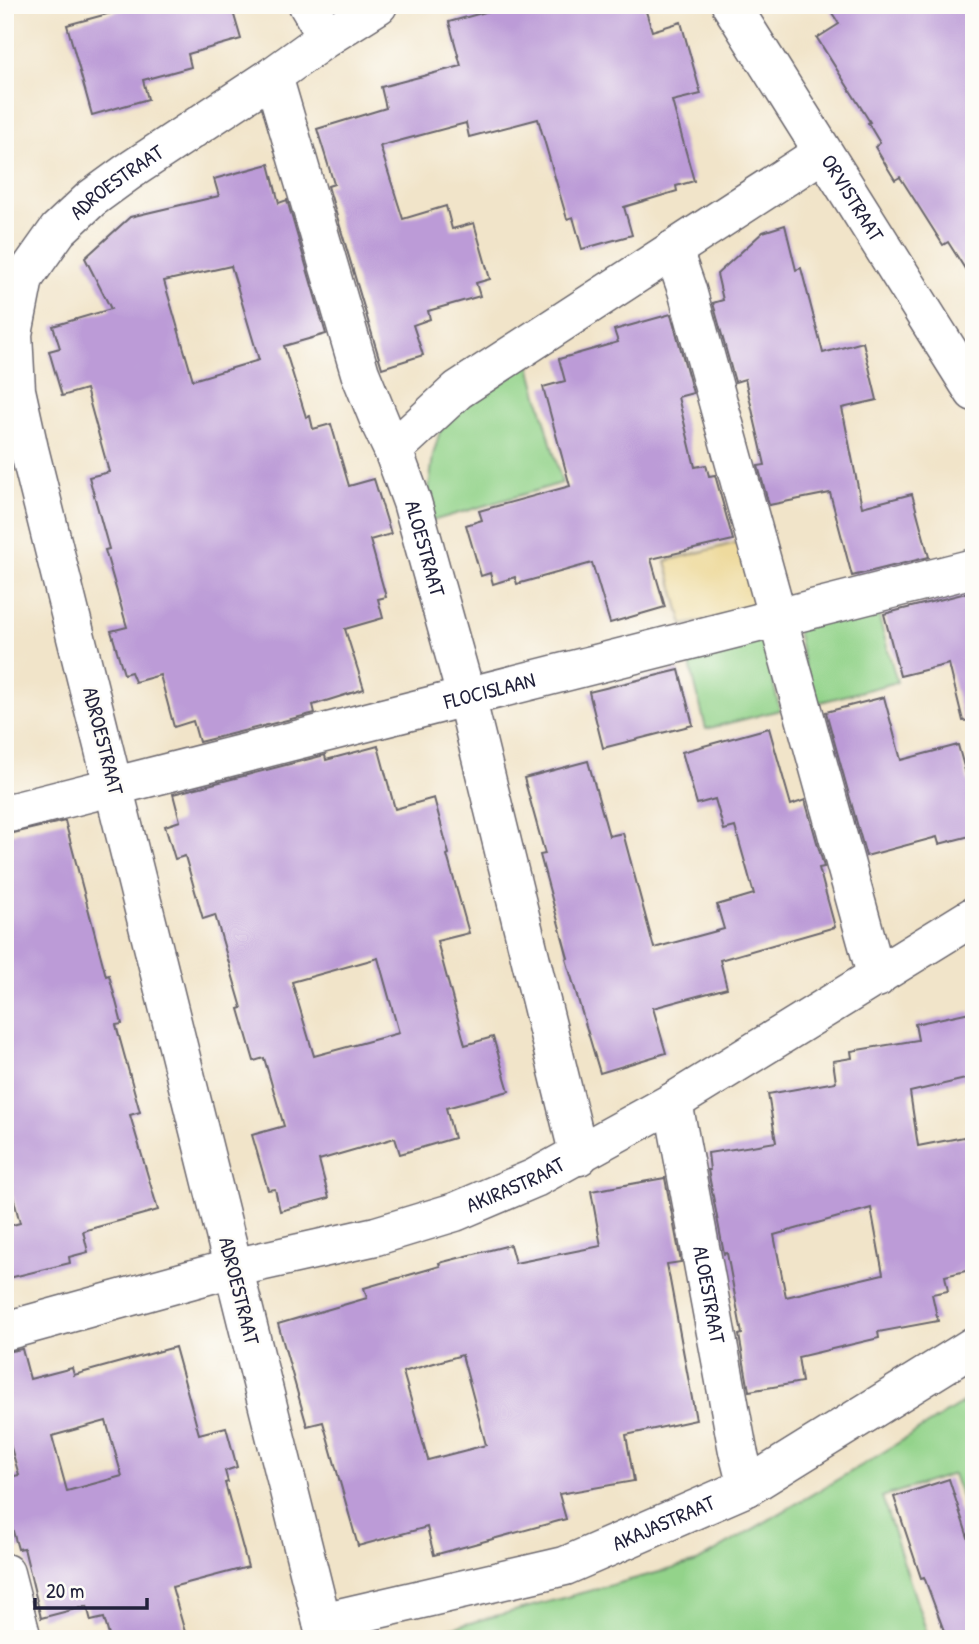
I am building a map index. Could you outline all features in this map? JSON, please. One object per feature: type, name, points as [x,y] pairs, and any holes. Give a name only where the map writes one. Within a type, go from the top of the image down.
[{"type":"street","points":[[308,5],[327,37]]},
{"type":"street","name":"ADROESTRAAT","points":[[324,1631],[16,390],[13,334],[15,270],[91,199],[378,5]]},
{"type":"street","name":"ORVISTRAAT","points":[[731,5],[974,391]]},
{"type":"street","name":"ALOESTRAAT","points":[[274,76],[360,373],[412,502],[466,696],[579,1156]]},
{"type":"street","points":[[393,450],[457,390],[822,153]]},
{"type":"street","points":[[673,250],[687,290],[877,978]]},
{"type":"street","name":"FLOCISLAAN","points":[[5,814],[974,568]]},
{"type":"street","name":"AKIRASTRAAT","points":[[5,1331],[233,1268],[376,1236],[455,1212],[535,1178],[673,1102],[974,916]]},
{"type":"street","name":"ALOESTRAAT","points":[[673,1102],[747,1487]]},
{"type":"street","name":"AKAJASTRAAT","points":[[324,1631],[565,1566],[747,1487],[974,1346]]},
{"type":"street","points":[[5,1573],[22,1639]]},
{"type":"green space","points":[[529,362],[562,483],[432,521],[428,496],[433,455],[440,431],[459,410]]},
{"type":"green space","points":[[876,607],[897,682],[813,704],[796,627]]},
{"type":"green space","points":[[762,639],[780,710],[706,729],[688,656]]},
{"type":"green space","points":[[974,1396],[974,1534],[953,1474],[882,1497],[929,1639],[410,1639],[697,1562]]},
{"type":"sand","points":[[743,541],[760,609],[683,625],[666,561]]},
{"type":"building","points":[[140,5],[231,5],[241,39],[188,54],[191,67],[143,80],[148,99],[92,115],[67,25]]},
{"type":"building","points":[[511,5],[644,5],[652,31],[681,22],[701,94],[672,101],[694,181],[676,186],[677,191],[624,207],[632,235],[582,249],[573,217],[567,219],[538,119],[469,137],[466,123],[380,146],[403,219],[446,206],[452,229],[474,223],[490,279],[476,283],[480,296],[428,311],[430,319],[413,325],[423,355],[382,368],[328,186],[334,184],[317,129],[386,108],[381,87],[461,66],[449,22]]},
{"type":"building","points":[[827,5],[974,5],[974,283],[948,242],[943,245],[900,177],[895,180],[875,147],[880,143],[868,123],[870,122],[817,38],[839,24]]},
{"type":"building","points":[[269,164],[279,203],[287,200],[326,334],[284,346],[306,417],[310,416],[313,429],[331,424],[349,486],[374,479],[391,534],[370,540],[386,597],[378,599],[383,618],[345,629],[364,689],[313,705],[315,713],[199,742],[193,721],[174,727],[160,675],[135,682],[131,672],[124,674],[111,631],[127,627],[105,550],[109,549],[89,477],[109,472],[86,389],[62,396],[49,351],[60,348],[53,326],[111,309],[85,258],[130,217],[219,196],[214,179]],"holes":[[[231,266],[259,360],[193,380],[164,281]]]},
{"type":"building","points":[[785,225],[796,270],[801,268],[823,353],[863,342],[877,400],[842,408],[862,507],[912,494],[929,557],[852,576],[830,493],[769,505],[758,466],[765,465],[745,379],[735,382],[713,303],[723,300],[717,274],[763,232]]},
{"type":"building","points":[[671,314],[693,393],[678,397],[695,467],[706,465],[709,476],[715,475],[733,540],[651,559],[665,607],[610,623],[592,563],[517,584],[515,577],[493,584],[490,573],[481,576],[466,525],[482,520],[479,511],[570,486],[543,387],[565,381],[559,359],[618,342],[614,330]]},
{"type":"building","points":[[974,591],[974,720],[963,721],[949,664],[900,676],[884,614]]},
{"type":"building","points":[[679,670],[693,725],[603,748],[589,692]]},
{"type":"building","points":[[884,697],[901,760],[958,745],[974,803],[974,835],[939,844],[937,837],[866,856],[826,712]]},
{"type":"building","points":[[769,728],[791,805],[805,800],[824,867],[819,868],[835,927],[720,960],[727,988],[653,1008],[666,1053],[600,1073],[566,959],[568,958],[540,855],[545,854],[524,778],[588,761],[609,836],[623,833],[654,948],[724,929],[717,905],[754,894],[735,827],[724,830],[715,799],[697,804],[682,752]]},
{"type":"building","points":[[378,746],[395,809],[434,798],[469,933],[437,941],[465,1045],[493,1037],[509,1091],[446,1108],[454,1138],[400,1154],[395,1138],[319,1160],[329,1198],[280,1211],[275,1189],[268,1190],[252,1135],[284,1126],[264,1058],[254,1061],[215,915],[203,919],[185,856],[175,859],[165,826],[180,821],[173,794],[325,755],[326,760]],"holes":[[[378,958],[399,1033],[314,1056],[292,982]]]},
{"type":"building","points":[[65,821],[106,976],[109,975],[122,1024],[116,1025],[140,1112],[130,1115],[158,1210],[83,1231],[88,1252],[69,1257],[70,1263],[5,1279],[5,1227],[20,1223],[5,1166],[5,835]]},
{"type":"building","points":[[970,1012],[974,1029],[974,1077],[910,1092],[918,1146],[974,1135],[974,1269],[945,1276],[948,1291],[932,1294],[938,1321],[878,1332],[879,1338],[798,1357],[802,1382],[749,1391],[727,1253],[724,1254],[708,1170],[708,1153],[776,1142],[768,1094],[836,1082],[833,1061],[852,1058],[851,1051],[918,1040],[915,1024]],"holes":[[[871,1208],[883,1274],[786,1297],[774,1235]]]},
{"type":"building","points":[[665,1178],[681,1262],[667,1264],[696,1420],[626,1435],[634,1481],[559,1494],[566,1519],[434,1555],[427,1527],[358,1546],[323,1422],[307,1426],[278,1324],[367,1298],[364,1288],[440,1266],[439,1263],[510,1245],[515,1263],[601,1246],[591,1191]],"holes":[[[462,1355],[486,1445],[428,1460],[403,1372]]]},
{"type":"building","points":[[175,1347],[199,1434],[226,1427],[237,1467],[225,1471],[228,1482],[225,1483],[248,1567],[172,1587],[187,1639],[110,1639],[104,1618],[91,1621],[87,1606],[41,1618],[24,1548],[18,1549],[5,1503],[5,1478],[19,1475],[5,1427],[5,1352],[22,1349],[30,1379],[72,1368],[74,1375]],"holes":[[[106,1421],[122,1476],[67,1491],[52,1436]]]},
{"type":"building","points":[[949,1479],[974,1556],[974,1639],[947,1639],[924,1577],[921,1578],[894,1497]]}]
